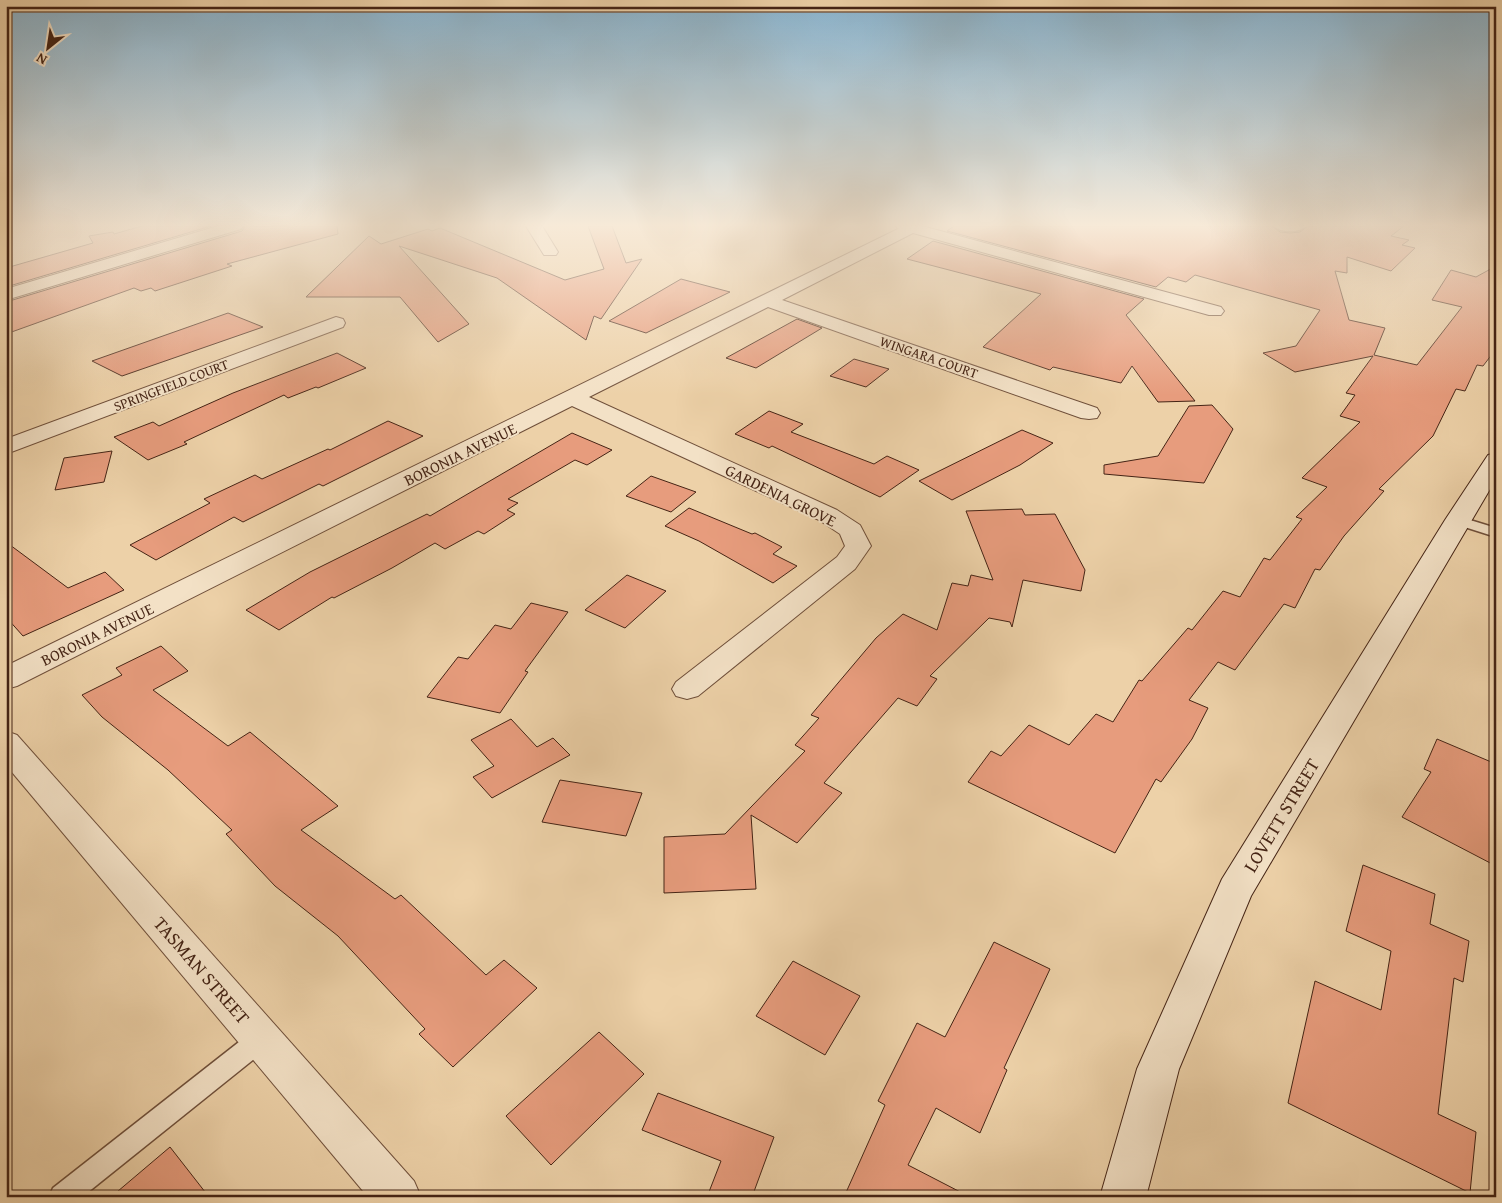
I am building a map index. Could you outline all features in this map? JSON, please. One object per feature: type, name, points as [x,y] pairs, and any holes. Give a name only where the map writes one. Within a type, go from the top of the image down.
[{"type":"street","points":[[6,295],[49,282]]},
{"type":"street","name":"BORONIA AVENUE","points":[[6,679],[804,282]]},
{"type":"street","points":[[1110,282],[1215,311]]},
{"type":"street","name":"WINGARA COURT","points":[[768,301],[1089,413]]},
{"type":"street","name":"SPRINGFIELD COURT","points":[[6,446],[336,323]]},
{"type":"street","name":"GARDENIA GROVE","points":[[573,398],[828,515],[851,530],[858,546],[846,562],[687,689]]},
{"type":"street","name":"LOVETT STREET","points":[[1123,1197],[1158,1069],[1235,890],[1457,520],[1496,460]]},
{"type":"street","name":"TASMAN STREET","points":[[6,743],[398,1197]]},
{"type":"lane","points":[[1457,520],[1496,533]]},
{"type":"lane","points":[[62,1197],[262,1038]]},
{"type":"building","points":[[6,282],[22,282],[6,287]]},
{"type":"building","points":[[72,282],[182,282],[155,291],[151,288],[141,291],[134,288],[6,334],[6,302]]},
{"type":"building","points":[[321,282],[431,282],[469,324],[438,342],[400,297],[306,297]]},
{"type":"building","points":[[503,282],[626,282],[601,319],[594,316],[586,340]]},
{"type":"building","points":[[676,282],[693,282],[730,292],[646,333],[609,321]]},
{"type":"building","points":[[996,282],[1083,282],[1144,299],[1126,315],[1195,401],[1158,402],[1132,366],[1121,383],[1053,367],[1050,370],[983,347],[1041,294]]},
{"type":"building","points":[[1138,282],[1162,282],[1156,287]]},
{"type":"building","points":[[1220,282],[1338,282],[1349,320],[1385,328],[1374,355],[1417,365],[1462,307],[1432,300],[1443,282],[1496,282],[1496,349],[1483,366],[1477,365],[1465,391],[1456,389],[1433,436],[1379,489],[1384,491],[1344,536],[1320,570],[1315,569],[1295,608],[1284,604],[1235,670],[1218,662],[1189,700],[1208,708],[1192,739],[1161,782],[1156,779],[1115,853],[968,782],[991,751],[1001,756],[1029,725],[1069,745],[1096,714],[1113,722],[1139,680],[1142,681],[1188,628],[1192,630],[1223,591],[1240,597],[1264,558],[1270,560],[1302,519],[1296,517],[1327,487],[1302,478],[1360,422],[1340,416],[1355,395],[1346,393],[1373,356],[1295,372],[1263,353],[1296,346],[1320,310]]},
{"type":"building","points":[[228,313],[263,327],[122,376],[92,361]]},
{"type":"building","points":[[797,319],[822,328],[756,368],[726,358]]},
{"type":"building","points":[[337,353],[366,368],[288,398],[284,395],[184,442],[187,444],[148,460],[114,437],[153,422],[159,426],[233,393]]},
{"type":"building","points":[[854,359],[889,369],[866,387],[830,376]]},
{"type":"building","points":[[1212,405],[1233,429],[1204,483],[1104,474],[1104,465],[1158,456],[1189,406]]},
{"type":"building","points":[[769,411],[803,424],[791,432],[874,464],[887,456],[919,470],[880,497],[772,446],[769,448],[735,434]]},
{"type":"building","points":[[388,421],[423,436],[323,486],[319,484],[243,522],[234,517],[156,560],[130,545],[210,503],[204,499],[255,475],[262,479],[328,449],[330,450]]},
{"type":"building","points":[[1022,430],[1053,443],[1020,465],[952,500],[919,481]]},
{"type":"building","points":[[572,433],[612,450],[587,465],[575,460],[508,499],[518,503],[507,510],[515,514],[484,534],[478,531],[445,549],[435,543],[392,568],[334,598],[332,597],[279,630],[246,610],[310,572],[427,514],[430,516]]},
{"type":"building","points":[[112,451],[104,482],[55,490],[64,458]]},
{"type":"building","points":[[651,476],[696,492],[671,512],[626,496]]},
{"type":"building","points":[[689,508],[752,534],[755,533],[782,547],[773,554],[797,566],[773,583],[699,541],[665,526]]},
{"type":"building","points":[[1022,509],[1025,515],[1055,514],[1085,570],[1081,591],[1023,580],[1012,627],[1010,622],[989,618],[930,676],[937,679],[917,706],[898,698],[824,783],[842,793],[797,843],[751,815],[756,889],[664,893],[664,837],[725,834],[805,751],[795,745],[819,718],[811,715],[876,638],[903,614],[937,630],[952,583],[968,586],[971,575],[993,580],[966,511]]},
{"type":"building","points":[[6,542],[68,588],[105,572],[124,590],[23,636],[6,617]]},
{"type":"building","points":[[627,575],[666,591],[625,628],[585,610]]},
{"type":"building","points":[[531,603],[568,612],[525,671],[528,672],[500,713],[427,697],[458,657],[468,659],[495,625],[511,629]]},
{"type":"building","points":[[161,646],[188,671],[153,690],[228,746],[250,732],[338,806],[301,830],[395,899],[401,895],[486,975],[504,960],[537,988],[453,1067],[419,1034],[425,1029],[338,936],[275,886],[226,834],[232,830],[168,770],[102,717],[82,695],[122,675],[116,668]]},
{"type":"building","points":[[511,719],[537,747],[553,738],[570,755],[492,798],[473,777],[494,766],[471,740]]},
{"type":"building","points":[[1437,739],[1496,764],[1496,866],[1402,817],[1431,772],[1424,769]]},
{"type":"building","points":[[560,780],[642,793],[626,836],[542,822]]},
{"type":"building","points":[[1363,865],[1435,894],[1430,924],[1469,941],[1463,982],[1454,978],[1438,1114],[1476,1132],[1470,1193],[1288,1103],[1315,981],[1381,1010],[1391,951],[1346,931]]},
{"type":"building","points":[[994,942],[1050,969],[1004,1068],[1007,1070],[980,1133],[936,1108],[908,1165],[970,1197],[844,1197],[885,1105],[878,1101],[917,1023],[945,1037]]},
{"type":"building","points":[[793,961],[860,996],[825,1055],[756,1016]]},
{"type":"building","points":[[599,1032],[644,1074],[551,1165],[506,1116]]},
{"type":"building","points":[[658,1093],[774,1137],[752,1197],[707,1197],[721,1161],[642,1130]]},
{"type":"building","points":[[170,1147],[209,1197],[111,1197]]}]
